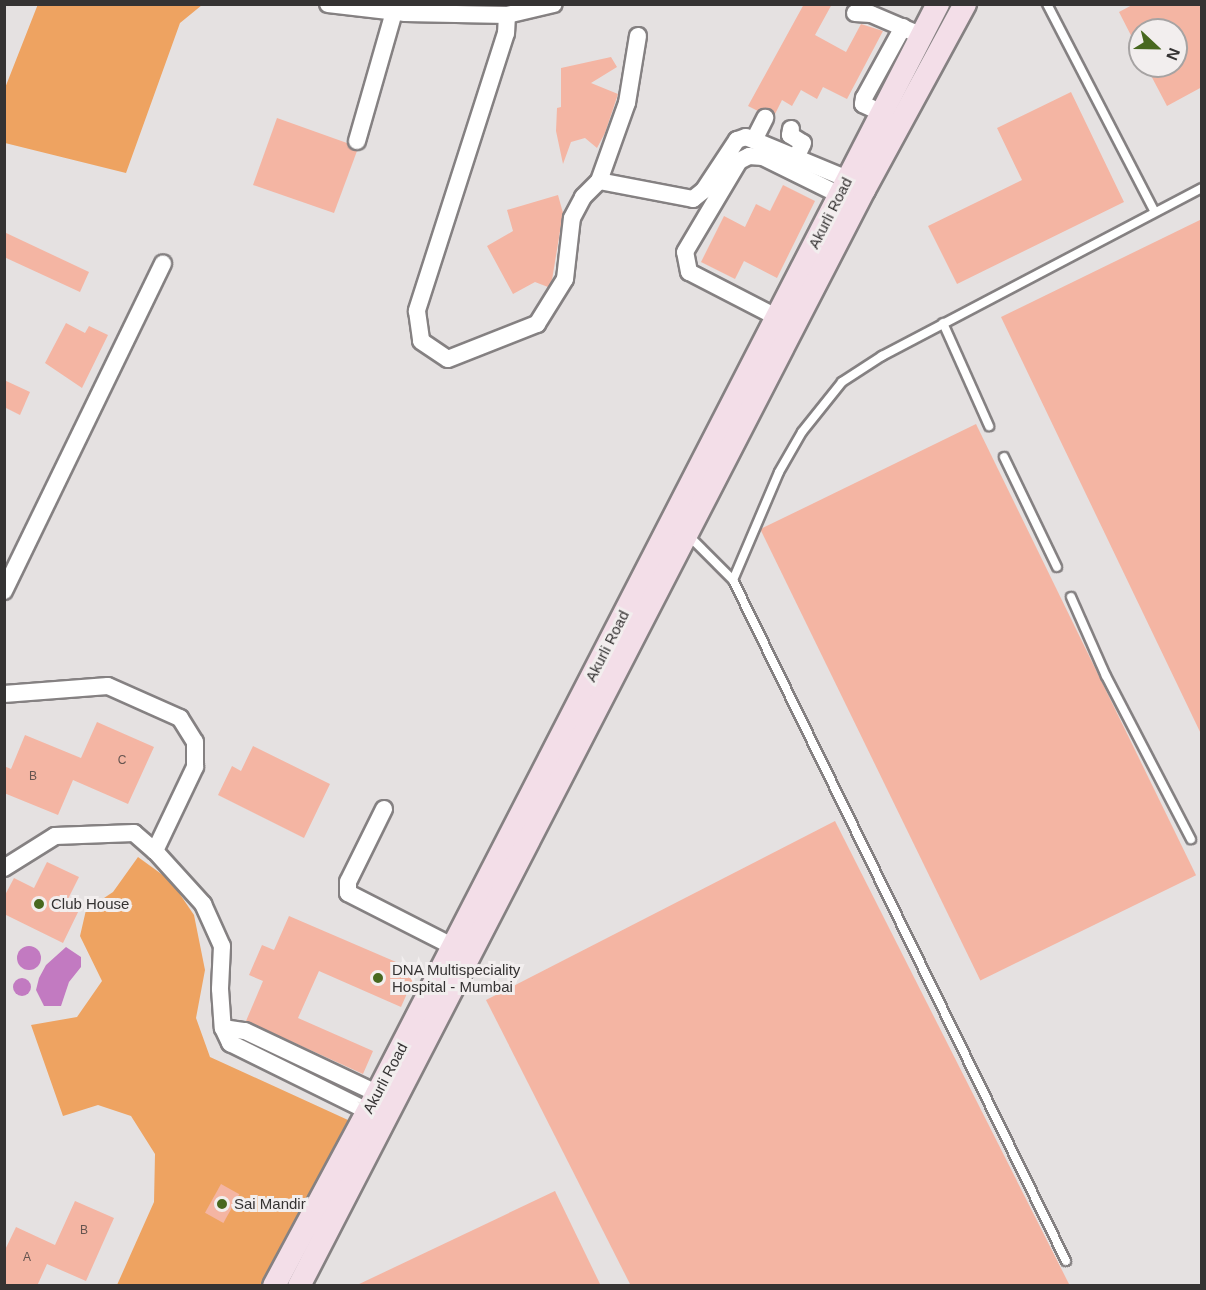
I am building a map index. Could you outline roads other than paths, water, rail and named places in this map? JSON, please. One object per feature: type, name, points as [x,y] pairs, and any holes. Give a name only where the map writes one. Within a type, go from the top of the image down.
[{"type":"street","points":[[328,4],[394,12],[454,9],[507,15],[554,4]]},
{"type":"street","name":"Akurli Road","points":[[851,187],[948,36],[965,4]]},
{"type":"street","points":[[357,141],[394,12]]},
{"type":"street","points":[[855,13],[923,23],[948,36]]},
{"type":"street","points":[[507,15],[506,33],[417,311],[421,341],[448,359],[537,324],[565,279],[572,218],[583,197],[599,181],[627,103],[638,36]]},
{"type":"street","name":"Akurli Road","points":[[274,1286],[301,1259],[604,676],[785,322],[851,187],[923,23]]},
{"type":"street","points":[[754,140],[765,118]]},
{"type":"street","points":[[791,129],[790,135],[803,143],[797,156]]},
{"type":"street","points":[[599,181],[693,199],[704,190],[737,140],[754,140],[797,156],[851,187]]},
{"type":"street","points":[[785,322],[689,272],[685,252],[705,213],[739,161],[749,156],[763,157],[851,187]]},
{"type":"street","points":[[4,591],[163,264]]},
{"type":"street","points":[[4,694],[108,686],[180,718],[195,742],[195,767],[155,850]]},
{"type":"street","points":[[384,809],[348,882],[348,893],[462,951]]},
{"type":"street","points":[[4,868],[55,836],[134,833],[155,850],[202,904],[222,945],[223,1028],[235,1047],[382,1107]]},
{"type":"street","points":[[299,1286],[301,1259]]},
{"type":"lane","points":[[1047,4],[1154,210]]},
{"type":"lane","points":[[733,580],[779,472],[822,403],[842,382],[882,356],[1154,210],[1202,188]]},
{"type":"lane","points":[[944,324],[989,426]]},
{"type":"lane","points":[[1004,457],[1057,567]]},
{"type":"lane","points":[[680,528],[733,580],[1066,1261]]},
{"type":"lane","points":[[1071,597],[1106,676],[1191,839]]},
{"type":"place","name":"Club House","points":[[39,904]]},
{"type":"place","name":"DNA Multispeciality Hospital - Mumbai","points":[[378,978]]},
{"type":"place","name":"Sai Mandir","points":[[222,1204]]}]
